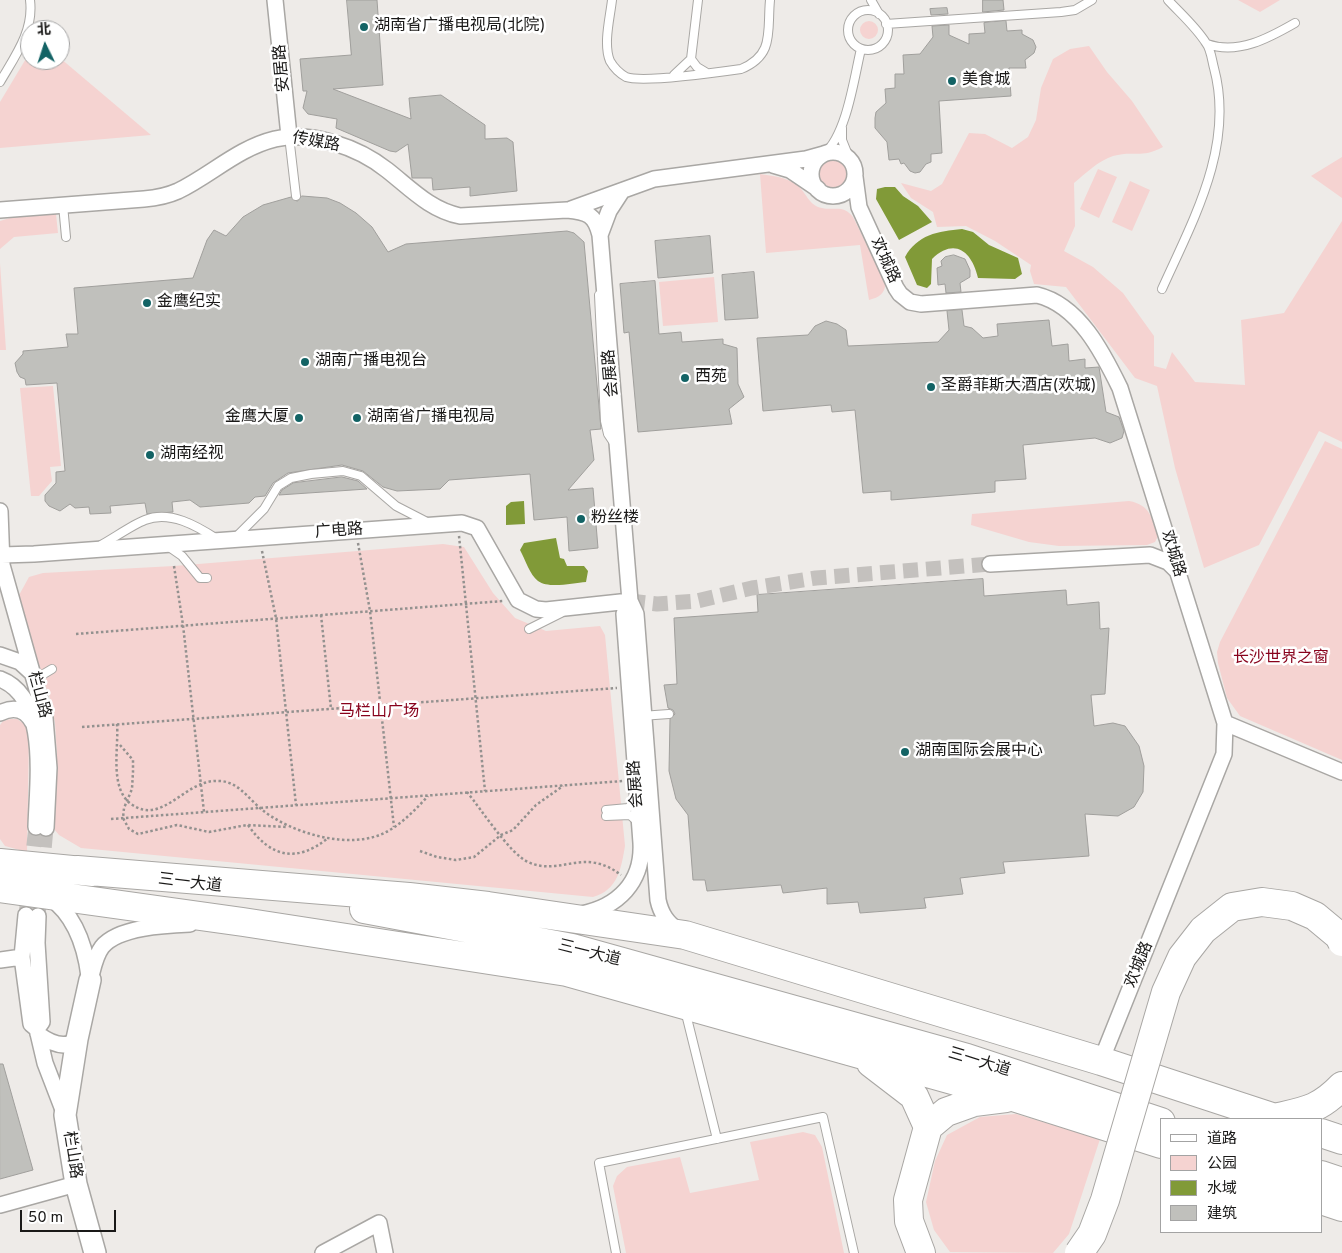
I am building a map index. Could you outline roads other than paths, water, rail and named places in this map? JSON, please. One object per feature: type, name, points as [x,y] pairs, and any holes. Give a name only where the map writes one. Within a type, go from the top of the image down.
[{"type":"highway","name":"三一大道","points":[[0,869],[77,870],[310,898],[572,948],[967,1058],[1160,1122]]},
{"type":"highway","name":"三一大道","points":[[0,869],[37,908],[243,922],[567,972],[1013,1097],[1160,1144]]},
{"type":"highway","points":[[77,870],[409,897],[558,916],[685,935],[1101,1062],[1276,1118],[1308,1111],[1328,1101],[1342,1086]]},
{"type":"highway","points":[[1079,1253],[1092,1234],[1105,1200],[1166,992],[1182,957],[1203,930],[1232,907],[1262,902],[1292,906],[1315,916],[1339,936],[1342,942]]},
{"type":"highway","points":[[860,1054],[914,1096],[928,1127]]},
{"type":"highway","points":[[922,1253],[914,1240],[909,1221],[908,1200],[928,1127],[946,1112],[974,1102],[1013,1097]]},
{"type":"highway","points":[[1322,1133],[1342,1140]]},
{"type":"highway","points":[[1322,1175],[1342,1182]]},
{"type":"highway","points":[[1322,1200],[1342,1208]]},
{"type":"street","name":"安居路","points":[[276,0],[289,136]]},
{"type":"street","name":"传媒路","points":[[0,210],[166,196],[178,191],[240,153],[264,142],[289,136],[335,144],[367,156],[420,197],[446,213],[460,216],[567,210]]},
{"type":"street","points":[[567,210],[669,176],[824,154],[838,153],[850,160],[855,176],[850,188],[844,192],[826,193],[813,181],[812,168],[819,157],[824,154]]},
{"type":"street","points":[[761,163],[790,170],[826,193],[844,199],[859,207]]},
{"type":"street","name":"欢城路","points":[[855,176],[859,207],[896,288],[910,302],[922,304],[1037,295],[1048,298],[1074,317],[1097,345],[1120,388],[1224,723],[1224,754],[1101,1062]]},
{"type":"street","points":[[600,235],[608,211],[622,191]]},
{"type":"street","points":[[567,210],[582,212],[590,216],[597,223],[600,235]]},
{"type":"street","name":"会展路","points":[[600,235],[630,600],[636,614],[641,716],[660,910],[667,922],[685,935]]},
{"type":"street","points":[[0,511],[2,560],[0,584]]},
{"type":"street","name":"广电路","points":[[2,560],[93,550],[458,523],[477,528],[518,600],[536,610],[571,608]]},
{"type":"street","points":[[990,564],[1150,554],[1168,562],[1177,571]]},
{"type":"street","name":"栏山路","points":[[0,679],[16,688],[29,706],[38,752],[41,827],[49,749],[45,718],[2,560]]},
{"type":"street","points":[[571,608],[630,600]]},
{"type":"street","name":"会展路","points":[[558,916],[572,916],[597,910],[622,896],[638,872],[641,852],[637,787],[641,716],[629,687],[624,614],[630,600]]},
{"type":"street","points":[[0,655],[20,662],[36,682]]},
{"type":"street","points":[[0,713],[10,709],[18,709],[29,715],[33,723]]},
{"type":"street","points":[[1224,723],[1342,772]]},
{"type":"street","name":"栏山路","points":[[37,908],[57,903],[79,934],[85,947],[90,980]]},
{"type":"street","name":"栏山路","points":[[37,908],[22,957],[31,1024],[38,1032],[44,1063],[65,1115],[76,1184],[95,1253]]},
{"type":"street","name":"栏山路","points":[[37,908],[37,943],[42,1022],[38,1032]]},
{"type":"street","name":"栏山路","points":[[65,1115],[77,1039],[90,980],[98,954],[110,940],[120,934],[172,925],[243,922]]},
{"type":"street","points":[[0,960],[22,957]]},
{"type":"street","points":[[38,1032],[49,1042],[62,1045],[71,1044],[77,1039]]},
{"type":"street","points":[[0,1206],[76,1184]]},
{"type":"street","points":[[323,1253],[379,1223],[385,1253]]},
{"type":"lane","points":[[0,82],[22,45],[30,20],[30,0]]},
{"type":"lane","points":[[612,0],[608,42],[609,60],[616,71],[628,78],[707,73],[741,69],[754,64],[764,54],[768,35],[770,0]]},
{"type":"lane","points":[[672,76],[683,69],[691,59],[698,0]]},
{"type":"lane","points":[[860,12],[866,0]]},
{"type":"lane","points":[[871,0],[886,24],[886,36],[879,46],[873,49],[861,49],[850,40],[848,27],[854,16],[860,12],[867,10],[879,14]]},
{"type":"lane","points":[[886,24],[1061,12],[1075,10],[1092,0]]},
{"type":"lane","points":[[1162,289],[1200,204],[1217,147],[1221,115],[1217,79],[1207,44],[1168,0]]},
{"type":"lane","points":[[1207,44],[1220,48],[1250,44],[1276,34],[1295,23]]},
{"type":"lane","points":[[824,154],[831,148],[842,124],[861,49]]},
{"type":"lane","points":[[691,59],[707,73]]},
{"type":"lane","points":[[842,124],[842,140],[850,160]]},
{"type":"lane","points":[[289,136],[296,196]]},
{"type":"lane","points":[[63,205],[66,237]]},
{"type":"lane","points":[[93,550],[145,520],[161,518],[181,520],[226,540],[251,524],[264,510],[278,486],[291,478],[343,471],[360,476],[396,506],[432,524]]},
{"type":"lane","points":[[165,545],[182,556],[200,578],[208,578]]},
{"type":"lane","points":[[529,629],[571,608]]},
{"type":"lane","points":[[36,682],[42,675],[52,669]]},
{"type":"lane","points":[[641,716],[669,714]]},
{"type":"lane","points":[[637,787],[635,803],[628,808],[606,813],[630,815],[640,824]]},
{"type":"lane","points":[[683,1005],[717,1139]]},
{"type":"lane","points":[[616,1253],[599,1163],[823,1117],[854,1253]]},
{"type":"water","points":[[895,187],[903,196],[918,206],[932,222],[899,240],[876,199],[877,189]]},
{"type":"water","points":[[962,229],[973,232],[989,245],[1018,258],[1022,274],[1015,279],[978,278],[972,261],[961,250],[955,248],[940,252],[932,259],[931,284],[927,288],[917,285],[905,257],[910,250],[922,239],[929,236],[945,231]]},
{"type":"water","points":[[524,501],[525,524],[506,525],[506,506],[511,502]]},
{"type":"water","points":[[556,538],[560,558],[564,559],[567,566],[584,566],[588,571],[586,582],[548,585],[538,581],[533,575],[520,550],[524,543]]},
{"type":"tunnel","points":[[630,601],[657,604],[697,601],[752,588],[816,578],[990,564]]},
{"type":"tunnel","points":[[26,915],[36,827]]},
{"type":"tunnel","points":[[38,916],[46,828]]},
{"type":"place","name":"湖南省广播电视局(北院)","points":[[364,27]]},
{"type":"place","name":"美食城","points":[[952,81]]},
{"type":"place","name":"金鹰纪实","points":[[147,303]]},
{"type":"place","name":"湖南广播电视台","points":[[305,362]]},
{"type":"place","name":"西苑","points":[[685,378]]},
{"type":"place","name":"圣爵菲斯大酒店(欢城)","points":[[931,387]]},
{"type":"place","name":"金鹰大厦","points":[[299,418]]},
{"type":"place","name":"湖南省广播电视局","points":[[357,418]]},
{"type":"place","name":"湖南经视","points":[[150,455]]},
{"type":"place","name":"粉丝楼","points":[[581,519]]},
{"type":"place","name":"湖南国际会展中心","points":[[905,752]]},
{"type":"park label","name":"长沙世界之窗","points":[[1281,659]]},
{"type":"park label","name":"马栏山广场","points":[[379,713]]}]
